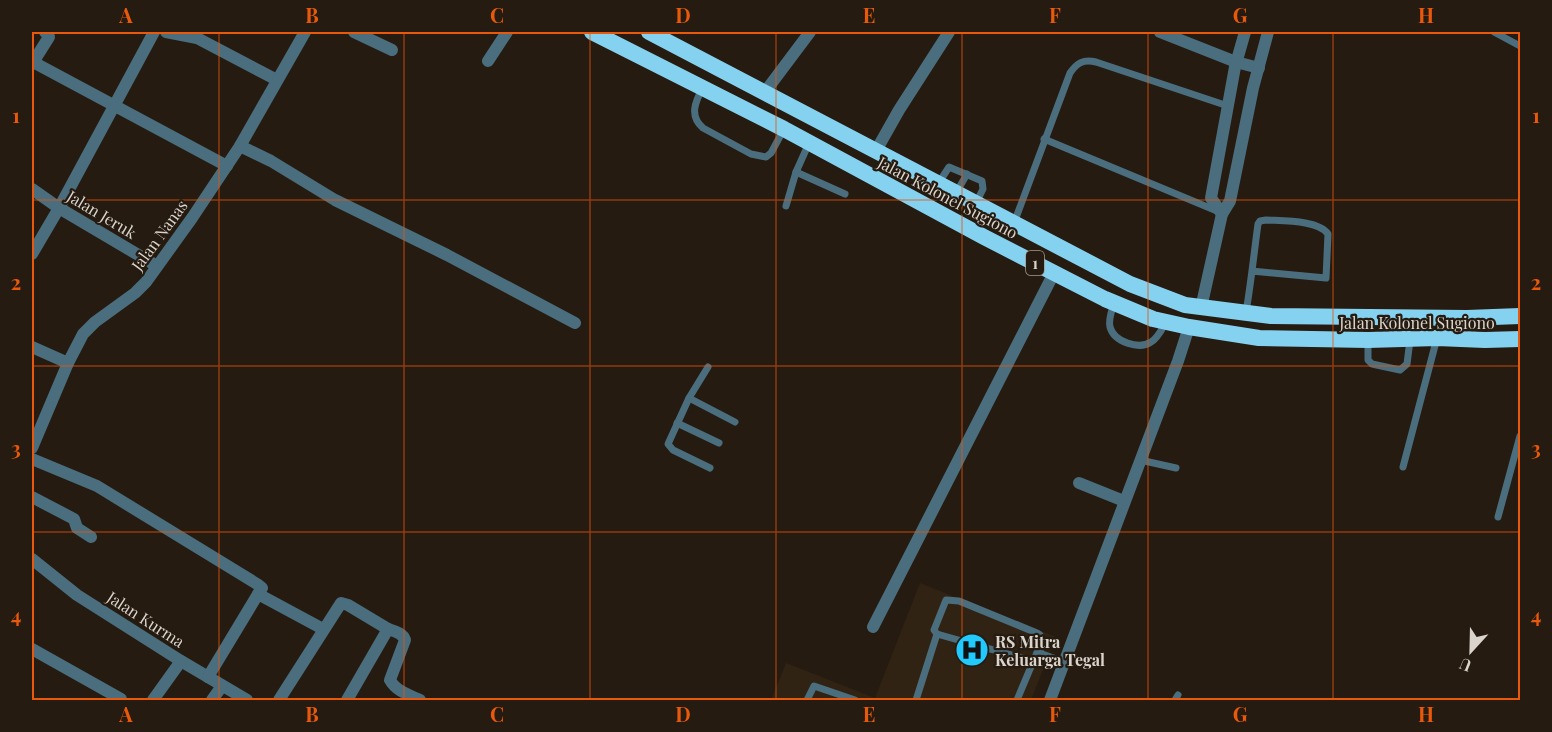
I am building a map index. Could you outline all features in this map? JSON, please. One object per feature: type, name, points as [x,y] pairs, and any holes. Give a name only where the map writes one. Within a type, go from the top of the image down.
[{"type":"highway","name":"Jalan Kolonel Sugiono","points":[[592,32],[809,142],[1054,273],[1114,303],[1166,322],[1259,338],[1521,339]]},
{"type":"highway","name":"Jalan Kolonel Sugiono","points":[[649,32],[877,149],[956,194],[1130,284],[1177,302],[1201,308],[1271,316],[1521,316]]},
{"type":"highway","points":[[809,142],[820,120]]},
{"type":"street","points":[[45,32],[49,37],[32,63],[227,166]]},
{"type":"street","points":[[32,254],[154,32]]},
{"type":"street","points":[[166,32],[197,38],[277,80]]},
{"type":"street","name":"Jalan Nanas","points":[[32,447],[68,363],[86,331],[105,313],[135,293],[146,282],[240,146],[305,32]]},
{"type":"street","points":[[354,32],[392,50]]},
{"type":"street","points":[[488,61],[507,32]]},
{"type":"street","points":[[765,92],[810,32]]},
{"type":"street","points":[[877,149],[949,32]]},
{"type":"street","points":[[1160,32],[1236,62],[1258,68]]},
{"type":"street","points":[[1222,214],[1210,198],[1236,62],[1245,32]]},
{"type":"street","points":[[1201,308],[1222,214],[1230,201],[1258,68],[1268,32]]},
{"type":"street","points":[[240,146],[271,161],[335,200],[447,255],[575,323]]},
{"type":"street","name":"Jalan Jeruk","points":[[32,189],[59,208],[157,266]]},
{"type":"street","points":[[873,627],[1054,273]]},
{"type":"street","points":[[1050,700],[1179,361],[1189,327]]},
{"type":"street","points":[[32,347],[68,363]]},
{"type":"street","points":[[32,459],[97,486],[262,588],[208,677]]},
{"type":"street","points":[[1079,483],[1124,501]]},
{"type":"street","points":[[32,497],[74,519],[77,528],[91,537]]},
{"type":"street","name":"Jalan Kurma","points":[[32,559],[77,595],[181,662],[247,700]]},
{"type":"street","points":[[258,594],[323,629]]},
{"type":"street","points":[[279,700],[341,603],[404,637],[405,640],[390,680],[394,686],[420,700]]},
{"type":"street","points":[[347,700],[388,629]]},
{"type":"street","points":[[32,649],[121,699]]},
{"type":"street","points":[[153,700],[181,662]]},
{"type":"street","points":[[212,700],[222,686]]},
{"type":"lane","points":[[1494,32],[1521,46]]},
{"type":"lane","points":[[1014,223],[1044,139],[1075,65],[1088,60],[1228,106]]},
{"type":"lane","points":[[703,87],[696,101],[694,116],[696,122],[751,154],[766,157],[771,153],[784,129]]},
{"type":"lane","points":[[1044,139],[1222,214]]},
{"type":"lane","points":[[786,206],[796,172],[809,142]]},
{"type":"lane","points":[[938,184],[948,168],[967,174],[984,183],[976,203]]},
{"type":"lane","points":[[796,172],[845,194]]},
{"type":"lane","points":[[956,194],[967,174]]},
{"type":"lane","points":[[1246,313],[1258,224],[1266,220],[1311,224],[1326,231],[1328,238],[1326,279],[1252,271]]},
{"type":"lane","points":[[1114,303],[1109,324],[1118,339],[1127,343],[1140,346],[1148,344],[1154,340],[1166,322]]},
{"type":"lane","points":[[1403,467],[1437,338]]},
{"type":"lane","points":[[1368,340],[1368,360],[1372,364],[1400,370],[1407,364],[1410,339]]},
{"type":"lane","points":[[708,367],[689,398],[668,444],[673,450],[710,468]]},
{"type":"lane","points":[[689,398],[735,422]]},
{"type":"lane","points":[[677,423],[719,444]]},
{"type":"lane","points":[[1498,517],[1521,435]]},
{"type":"lane","points":[[1140,460],[1176,468]]},
{"type":"lane","points":[[1017,700],[1038,650],[1040,634],[954,600],[946,600],[943,604],[934,630],[937,634],[1033,661]]},
{"type":"lane","points":[[916,700],[937,634]]},
{"type":"lane","points":[[1038,650],[1042,654],[1065,662]]},
{"type":"lane","points":[[807,700],[814,686],[845,699],[855,700]]},
{"type":"shaded area","name":"RS Mitra Keluarga Tegal","points":[[920,583],[1056,637],[1031,700],[771,700],[786,663],[875,698]]},
{"type":"place","name":"RS Mitra Keluarga Tegal","points":[[972,650]]}]
